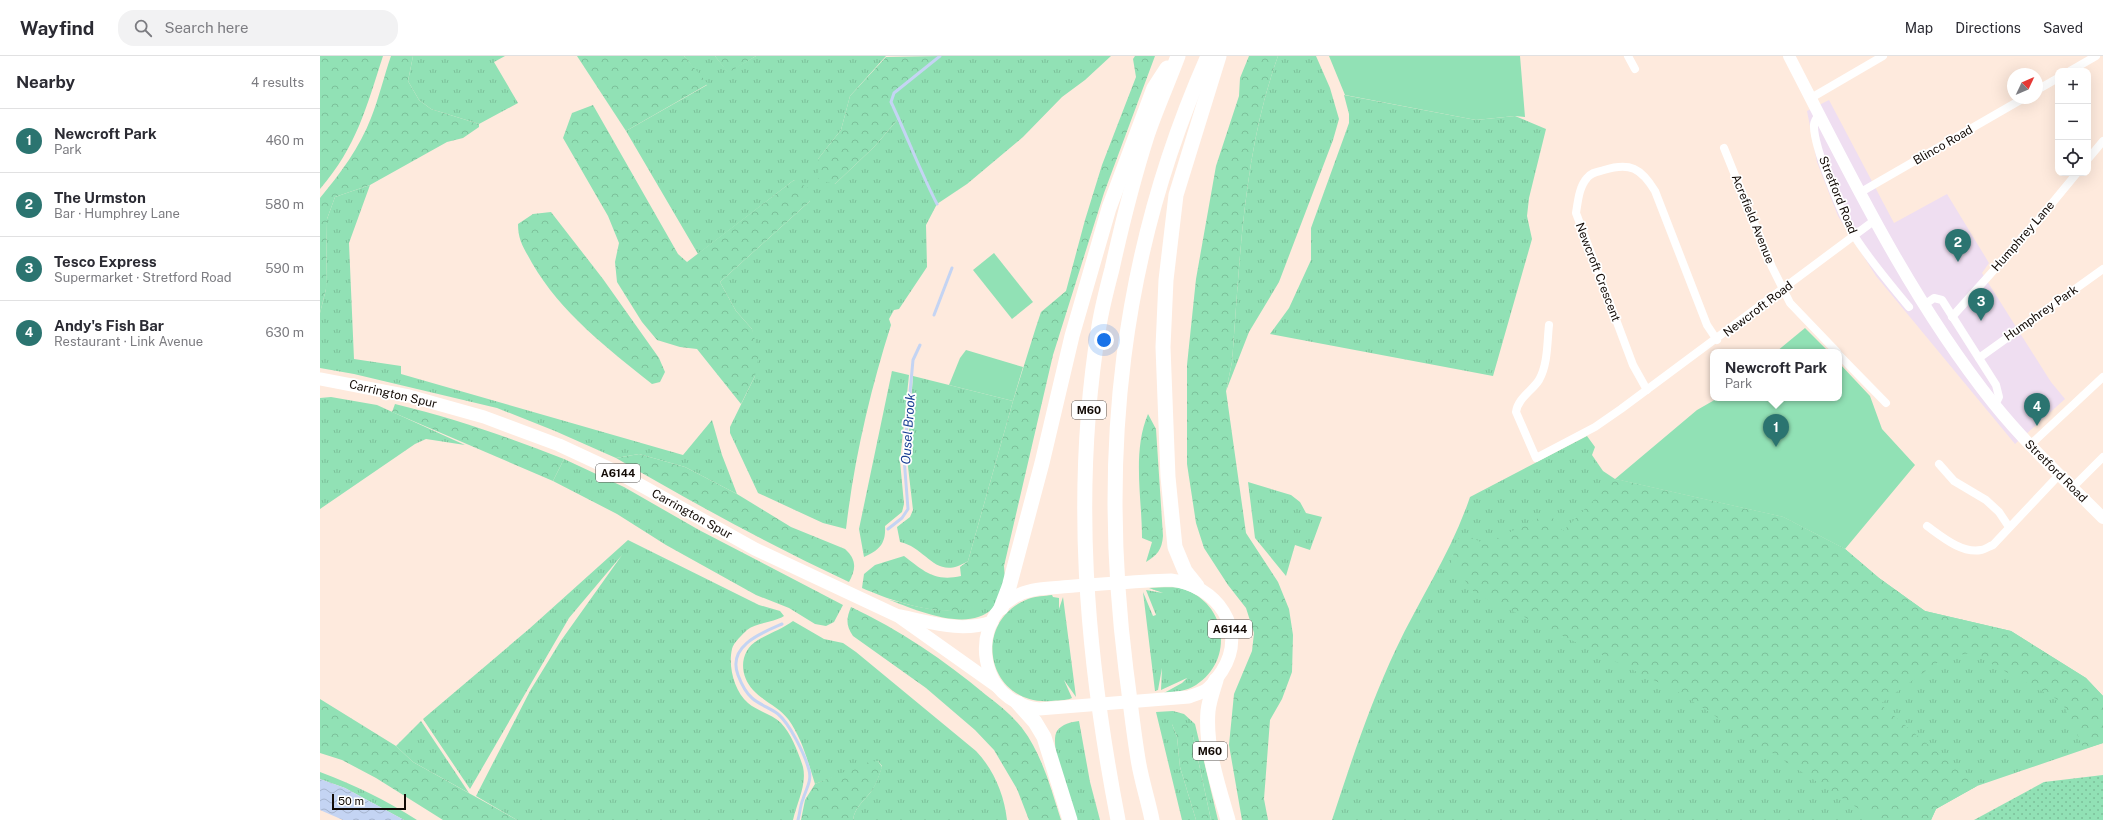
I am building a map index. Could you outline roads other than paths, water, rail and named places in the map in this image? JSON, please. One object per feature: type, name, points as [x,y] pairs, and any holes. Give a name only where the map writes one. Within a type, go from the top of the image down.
[{"type":"highway","name":"M60","points":[[1001,608],[1011,580],[1042,463],[1072,336],[1109,208],[1154,88],[1175,56]]},
{"type":"highway","name":"M60","points":[[1118,820],[1109,775],[1087,608],[1083,523],[1084,452],[1099,325],[1124,216],[1148,135],[1178,56]]},
{"type":"highway","name":"M60","points":[[1152,820],[1138,760],[1119,609],[1115,547],[1116,434],[1122,362],[1134,292],[1150,222],[1173,145],[1208,56]]},
{"type":"highway","points":[[1197,586],[1185,571],[1175,546],[1168,477],[1163,340],[1166,280],[1176,194],[1219,56]]},
{"type":"highway","name":"M60","points":[[1216,680],[1208,709],[1208,735],[1212,758],[1228,820]]},
{"type":"highway","points":[[1018,703],[1035,722],[1044,737],[1070,820]]},
{"type":"highway","name":"M60","points":[[1138,760],[1163,820]]},
{"type":"highway","name":"M60","points":[[1109,775],[1121,820]]},
{"type":"main road","name":"Stretford Road","points":[[1790,56],[1875,220],[1924,305],[1930,319],[1995,405],[2030,445],[2103,518]]},
{"type":"main road","name":"Carrington Spur","points":[[320,379],[409,396],[484,417],[547,440],[617,472],[766,555],[898,616],[998,687]]},
{"type":"main road","name":"A6144","points":[[1171,580],[1184,581],[1197,586],[1214,599],[1227,618],[1230,627],[1231,645],[1229,656],[1216,680],[1206,690],[1189,698],[1039,709],[1018,703],[998,687],[991,676],[985,651],[987,634],[992,622],[1001,608],[1018,595],[1045,588],[1171,580]]},
{"type":"main road","name":"Carrington Spur","points":[[898,616],[953,627],[974,627],[992,622]]},
{"type":"street","points":[[1628,56],[1635,69]]},
{"type":"street","points":[[1811,98],[1883,56]]},
{"type":"street","points":[[2075,68],[2096,56]]},
{"type":"street","points":[[2043,87],[2055,80]]},
{"type":"street","name":"Blinco Road","points":[[1861,192],[2014,104]]},
{"type":"street","name":"Stretford Road","points":[[1819,114],[1814,123],[1814,130],[1821,156],[1854,235],[1883,276],[1909,307]]},
{"type":"street","points":[[2091,155],[2103,141]]},
{"type":"street","name":"Acrefield Avenue","points":[[1724,148],[1772,267],[1784,288],[1790,303],[1833,349]]},
{"type":"street","name":"Newcroft Crescent","points":[[1647,390],[1633,365],[1576,213],[1581,188],[1592,173],[1619,165],[1632,168],[1649,182],[1655,191],[1707,325],[1717,340]]},
{"type":"street","name":"Humphrey Lane","points":[[1952,317],[2035,224],[2075,176]]},
{"type":"street","name":"Newcroft Road","points":[[1549,326],[1542,373],[1538,381],[1520,401],[1516,412],[1536,458],[1595,427],[1717,340],[1875,220]]},
{"type":"street","name":"Humphrey Park","points":[[1979,358],[2103,269]]},
{"type":"street","points":[[1924,305],[1934,298],[1940,299],[1996,385],[1998,396],[1995,405]]},
{"type":"street","points":[[1842,358],[1886,403]]},
{"type":"street","points":[[2030,445],[2103,378]]},
{"type":"street","points":[[2073,487],[2103,457]]},
{"type":"street","points":[[1939,464],[1954,481],[1986,500],[2000,512],[2010,527]]},
{"type":"street","points":[[1927,526],[1960,547],[1981,550],[1992,545],[2059,475]]},
{"type":"water","points":[[320,779],[345,788],[404,820],[343,820],[320,810]]},
{"type":"waterway","name":"Ousel Brook","points":[[937,204],[891,102],[894,93],[940,56]]},
{"type":"waterway","name":"Ousel Brook","points":[[934,315],[952,268]]},
{"type":"waterway","name":"Ousel Brook","points":[[888,529],[902,518],[908,509],[904,458],[913,360],[920,345]]},
{"type":"waterway","name":"Ousel Brook","points":[[782,624],[756,636],[748,642],[737,656],[736,665],[739,678],[747,693],[783,719],[792,732],[804,756],[810,778],[801,804],[798,820]]},
{"type":"place","name":"The Urmston","points":[[1958,262]]},
{"type":"place","name":"Tesco Express","points":[[1981,321]]},
{"type":"place","name":"Andy's Fish Bar","points":[[2037,426]]},
{"type":"place","name":"Newcroft Park","points":[[1776,447]]}]
